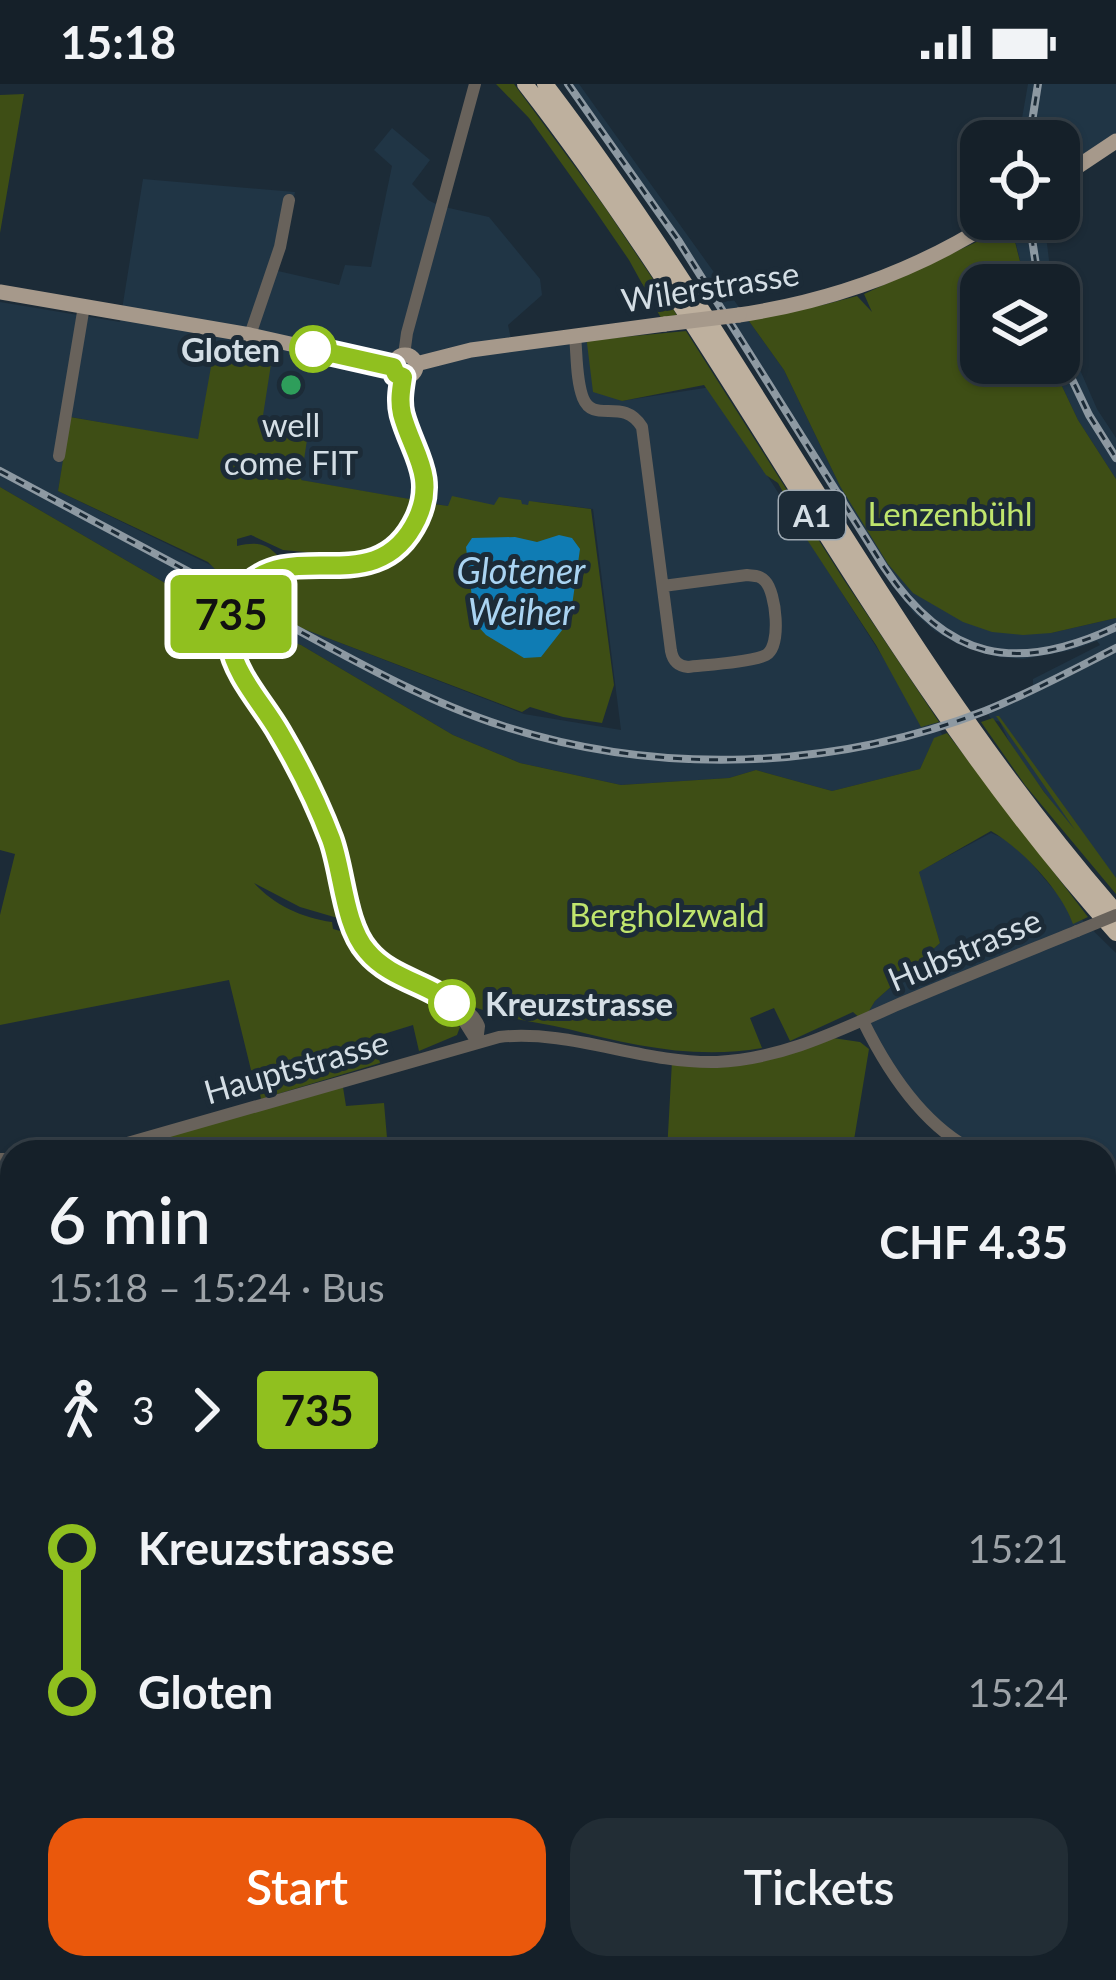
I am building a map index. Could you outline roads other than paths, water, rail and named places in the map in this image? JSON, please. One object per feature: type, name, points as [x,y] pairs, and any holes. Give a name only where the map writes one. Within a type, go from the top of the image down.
[{"type":"highway","name":"A1","points":[[525,84],[653,263],[935,703],[1030,831],[1116,933]]},
{"type":"highway","name":"A1","points":[[545,84],[626,193],[944,688],[1022,799],[1116,913]]},
{"type":"main road","points":[[1080,164],[1116,141]]},
{"type":"main road","name":"Wilerstrasse","points":[[0,292],[404,366],[471,350],[822,299],[927,260],[961,240]]},
{"type":"street","points":[[475,84],[412,312],[404,366],[402,412],[418,453],[424,488],[419,512],[405,537],[361,564],[287,567],[259,576],[241,593],[229,632],[233,655],[287,746],[322,818],[360,943],[387,969],[451,1001],[477,1042]]},
{"type":"street","points":[[250,335],[280,247],[289,200]]},
{"type":"street","points":[[59,455],[85,306]]},
{"type":"street","points":[[574,336],[583,398],[590,408],[623,410],[642,427],[671,655],[681,666],[759,657],[773,649],[777,635],[771,593],[760,577],[663,586]]},
{"type":"street","name":"Hubstrasse","points":[[957,1140],[922,1112],[863,1021],[1116,913]]},
{"type":"street","name":"Hauptstrasse","points":[[137,1140],[477,1042],[513,1036],[672,1060],[719,1061],[778,1052],[863,1021]]},
{"type":"water","name":"Glotener Weiher","points":[[559,535],[572,538],[580,549],[570,620],[541,657],[524,658],[475,623],[466,547],[472,538],[515,537],[537,542]]},
{"type":"railway","points":[[568,84],[678,240],[884,567],[933,623],[986,650],[1015,653],[1046,651],[1116,627]]},
{"type":"railway","points":[[1032,120],[1038,84]]},
{"type":"railway","points":[[1032,240],[1036,264]]},
{"type":"railway","points":[[1074,384],[1116,458]]},
{"type":"railway","points":[[0,471],[417,692],[503,726],[623,753],[745,759],[867,745],[985,711],[1116,648]]},
{"type":"place","name":"Gloten","points":[[313,349]]},
{"type":"place","name":"well come FIT","points":[[291,385]]},
{"type":"place","name":"Kreuzstrasse","points":[[452,1003]]},
{"type":"park label","name":"Lenzenbühl","points":[[950,513]]},
{"type":"park label","name":"Bergholzwald","points":[[667,914]]}]
